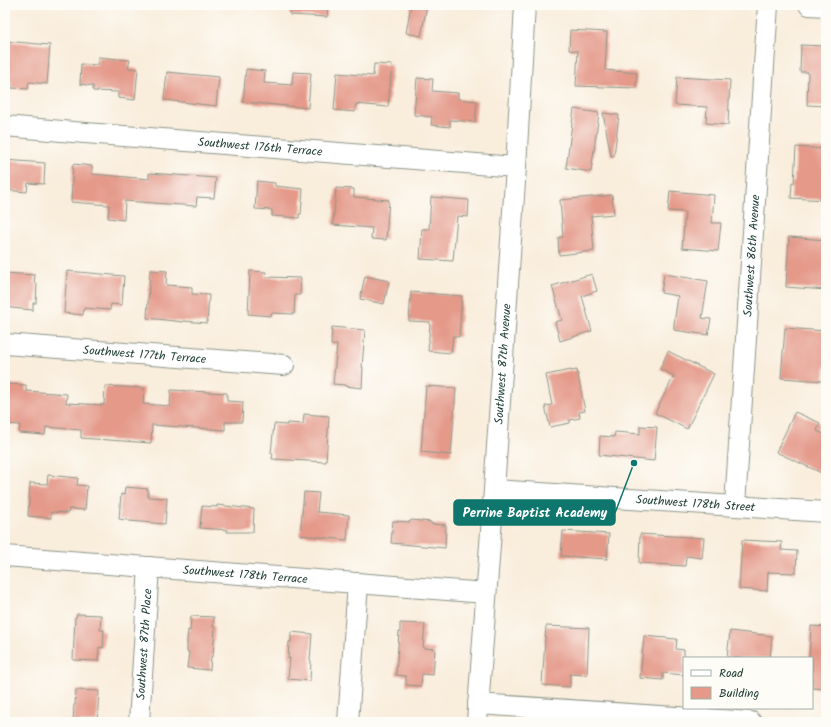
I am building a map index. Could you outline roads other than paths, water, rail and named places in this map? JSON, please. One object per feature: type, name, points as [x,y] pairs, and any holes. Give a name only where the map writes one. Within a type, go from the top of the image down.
[{"type":"street","name":"Southwest 87th Avenue","points":[[477,713],[516,167],[525,5]]},
{"type":"street","name":"Southwest 86th Avenue","points":[[735,505],[768,5]]},
{"type":"street","points":[[809,5],[826,6]]},
{"type":"street","name":"Southwest 176th Terrace","points":[[5,126],[516,167]]},
{"type":"street","name":"Southwest 177th Terrace","points":[[5,344],[284,365]]},
{"type":"street","name":"Southwest 178th Street","points":[[494,490],[826,512]]},
{"type":"street","name":"Southwest 178th Terrace","points":[[5,556],[486,593]]},
{"type":"street","name":"Southwest 87th Place","points":[[139,722],[150,567]]},
{"type":"street","points":[[348,722],[358,583]]},
{"type":"street","points":[[477,713],[751,722]]},
{"type":"place","name":"Perrine Baptist Academy","points":[[634,463]]}]
